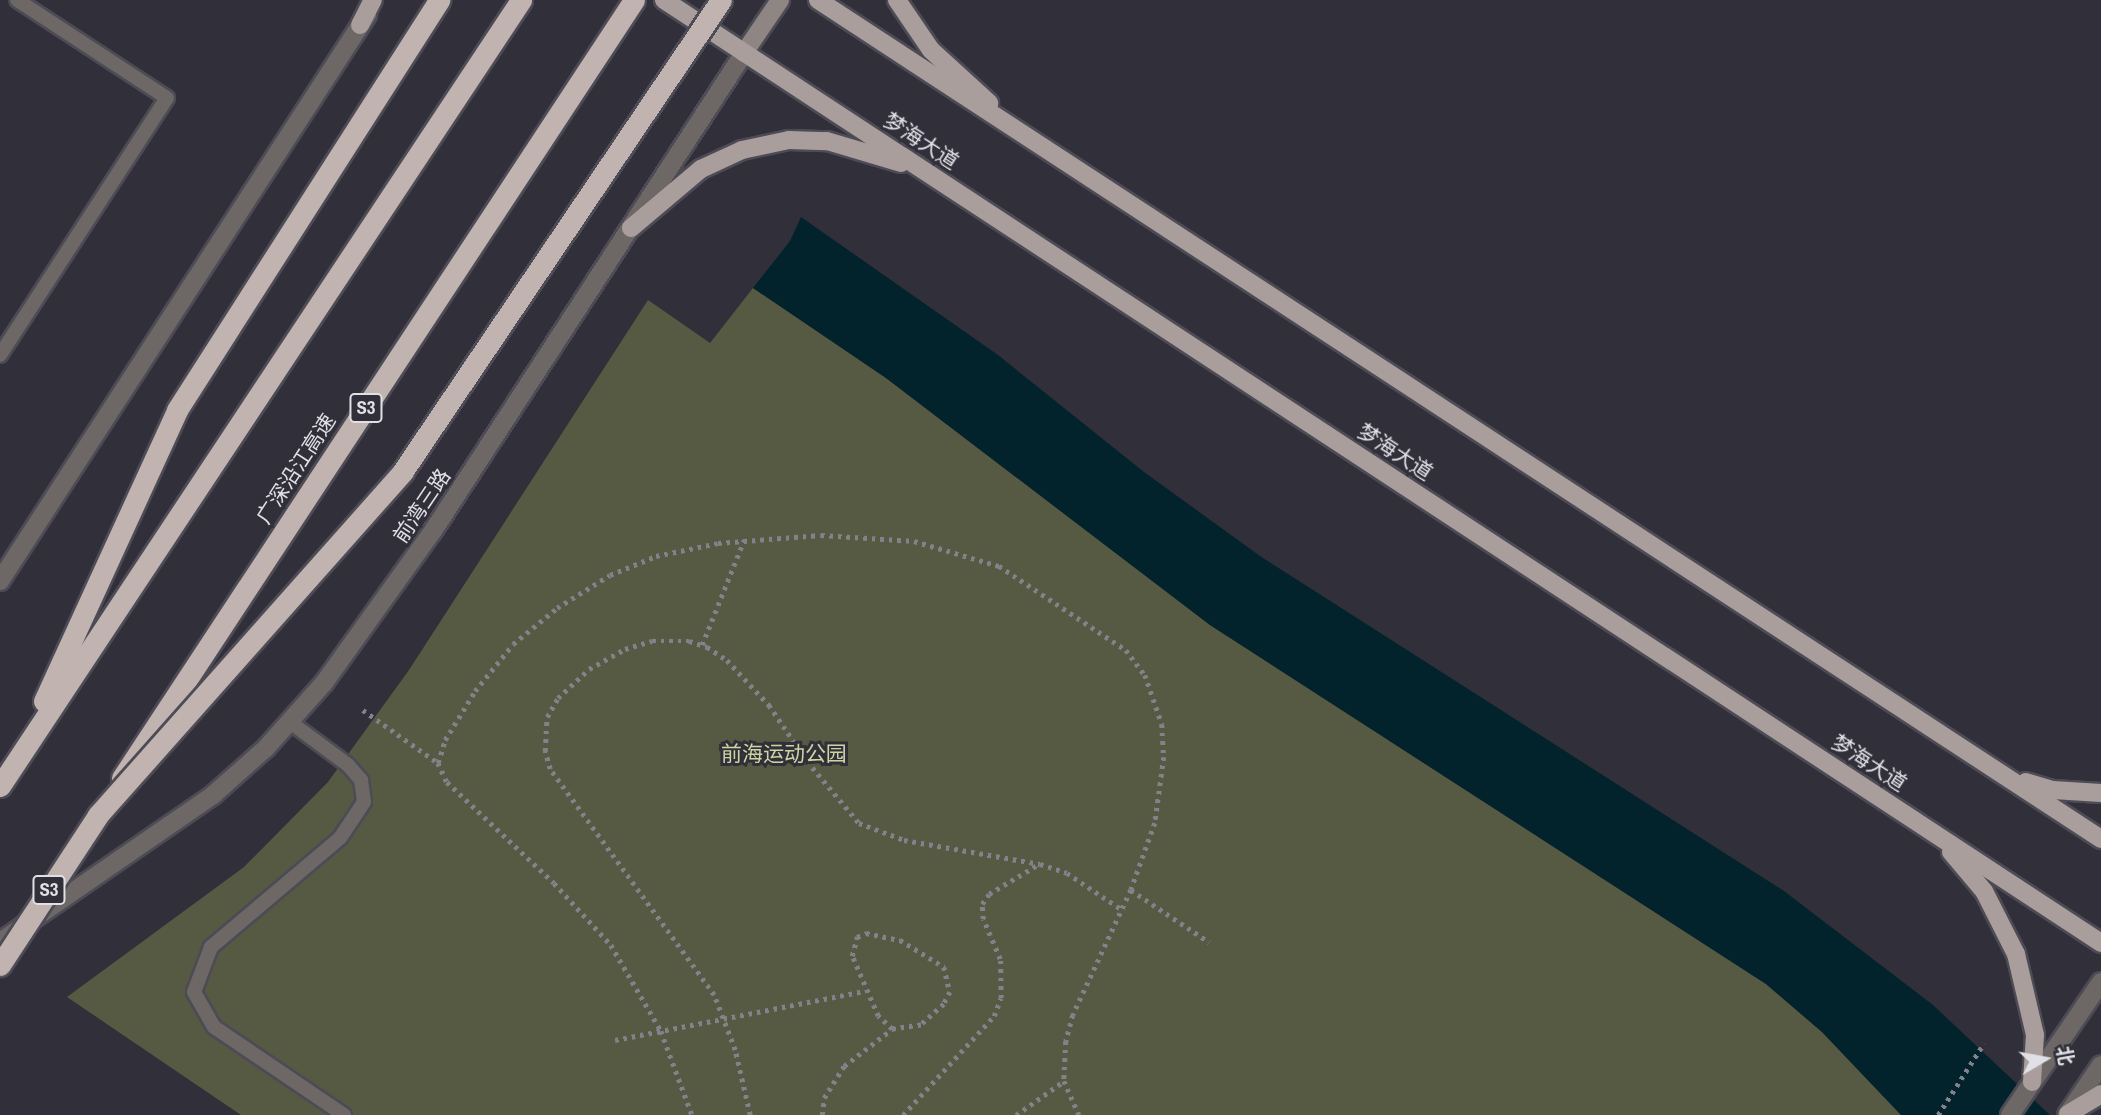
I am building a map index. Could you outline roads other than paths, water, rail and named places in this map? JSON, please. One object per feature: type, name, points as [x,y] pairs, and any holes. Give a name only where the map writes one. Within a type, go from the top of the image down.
[{"type":"highway","points":[[0,786],[43,705],[177,410],[439,0]]},
{"type":"highway","points":[[0,786],[521,0]]},
{"type":"highway","name":"广深沿江高速","points":[[0,965],[634,0]]},
{"type":"highway","points":[[98,815],[403,471],[720,0]]},
{"type":"main road","points":[[360,25],[375,0]]},
{"type":"main road","name":"梦海大道","points":[[664,0],[2101,943]]},
{"type":"main road","name":"前湾三路","points":[[744,53],[780,0]]},
{"type":"main road","points":[[818,0],[2101,839]]},
{"type":"main road","points":[[897,0],[931,50],[1036,145]]},
{"type":"main road","points":[[631,228],[701,169],[742,150],[777,142],[827,141],[925,171]]},
{"type":"main road","points":[[2004,774],[2053,790],[2101,793]]},
{"type":"main road","points":[[1917,822],[1959,859],[1984,891],[2016,954],[2030,997],[2035,1035],[2032,1082]]},
{"type":"main road","points":[[2067,1114],[2101,1094]]},
{"type":"street","points":[[0,581],[360,25]]},
{"type":"street","name":"前湾三路","points":[[0,942],[168,830],[266,748],[290,722],[376,615],[744,53]]},
{"type":"street","points":[[2010,1115],[2101,982]]},
{"type":"street","points":[[2067,1114],[2101,1065]]},
{"type":"lane","points":[[0,355],[167,98],[17,0]]},
{"type":"lane","points":[[290,722],[348,765],[361,780],[364,802],[340,838],[220,938],[199,970],[194,992],[214,1027],[344,1115]]},
{"type":"water","points":[[801,217],[998,355],[1144,472],[1260,556],[1784,891],[1933,1005],[2050,1115],[1901,1115],[1822,1032],[1766,984],[1210,625],[886,378],[753,288],[790,241]]},
{"type":"park label","name":"前海运动公园","points":[[784,754]]}]
